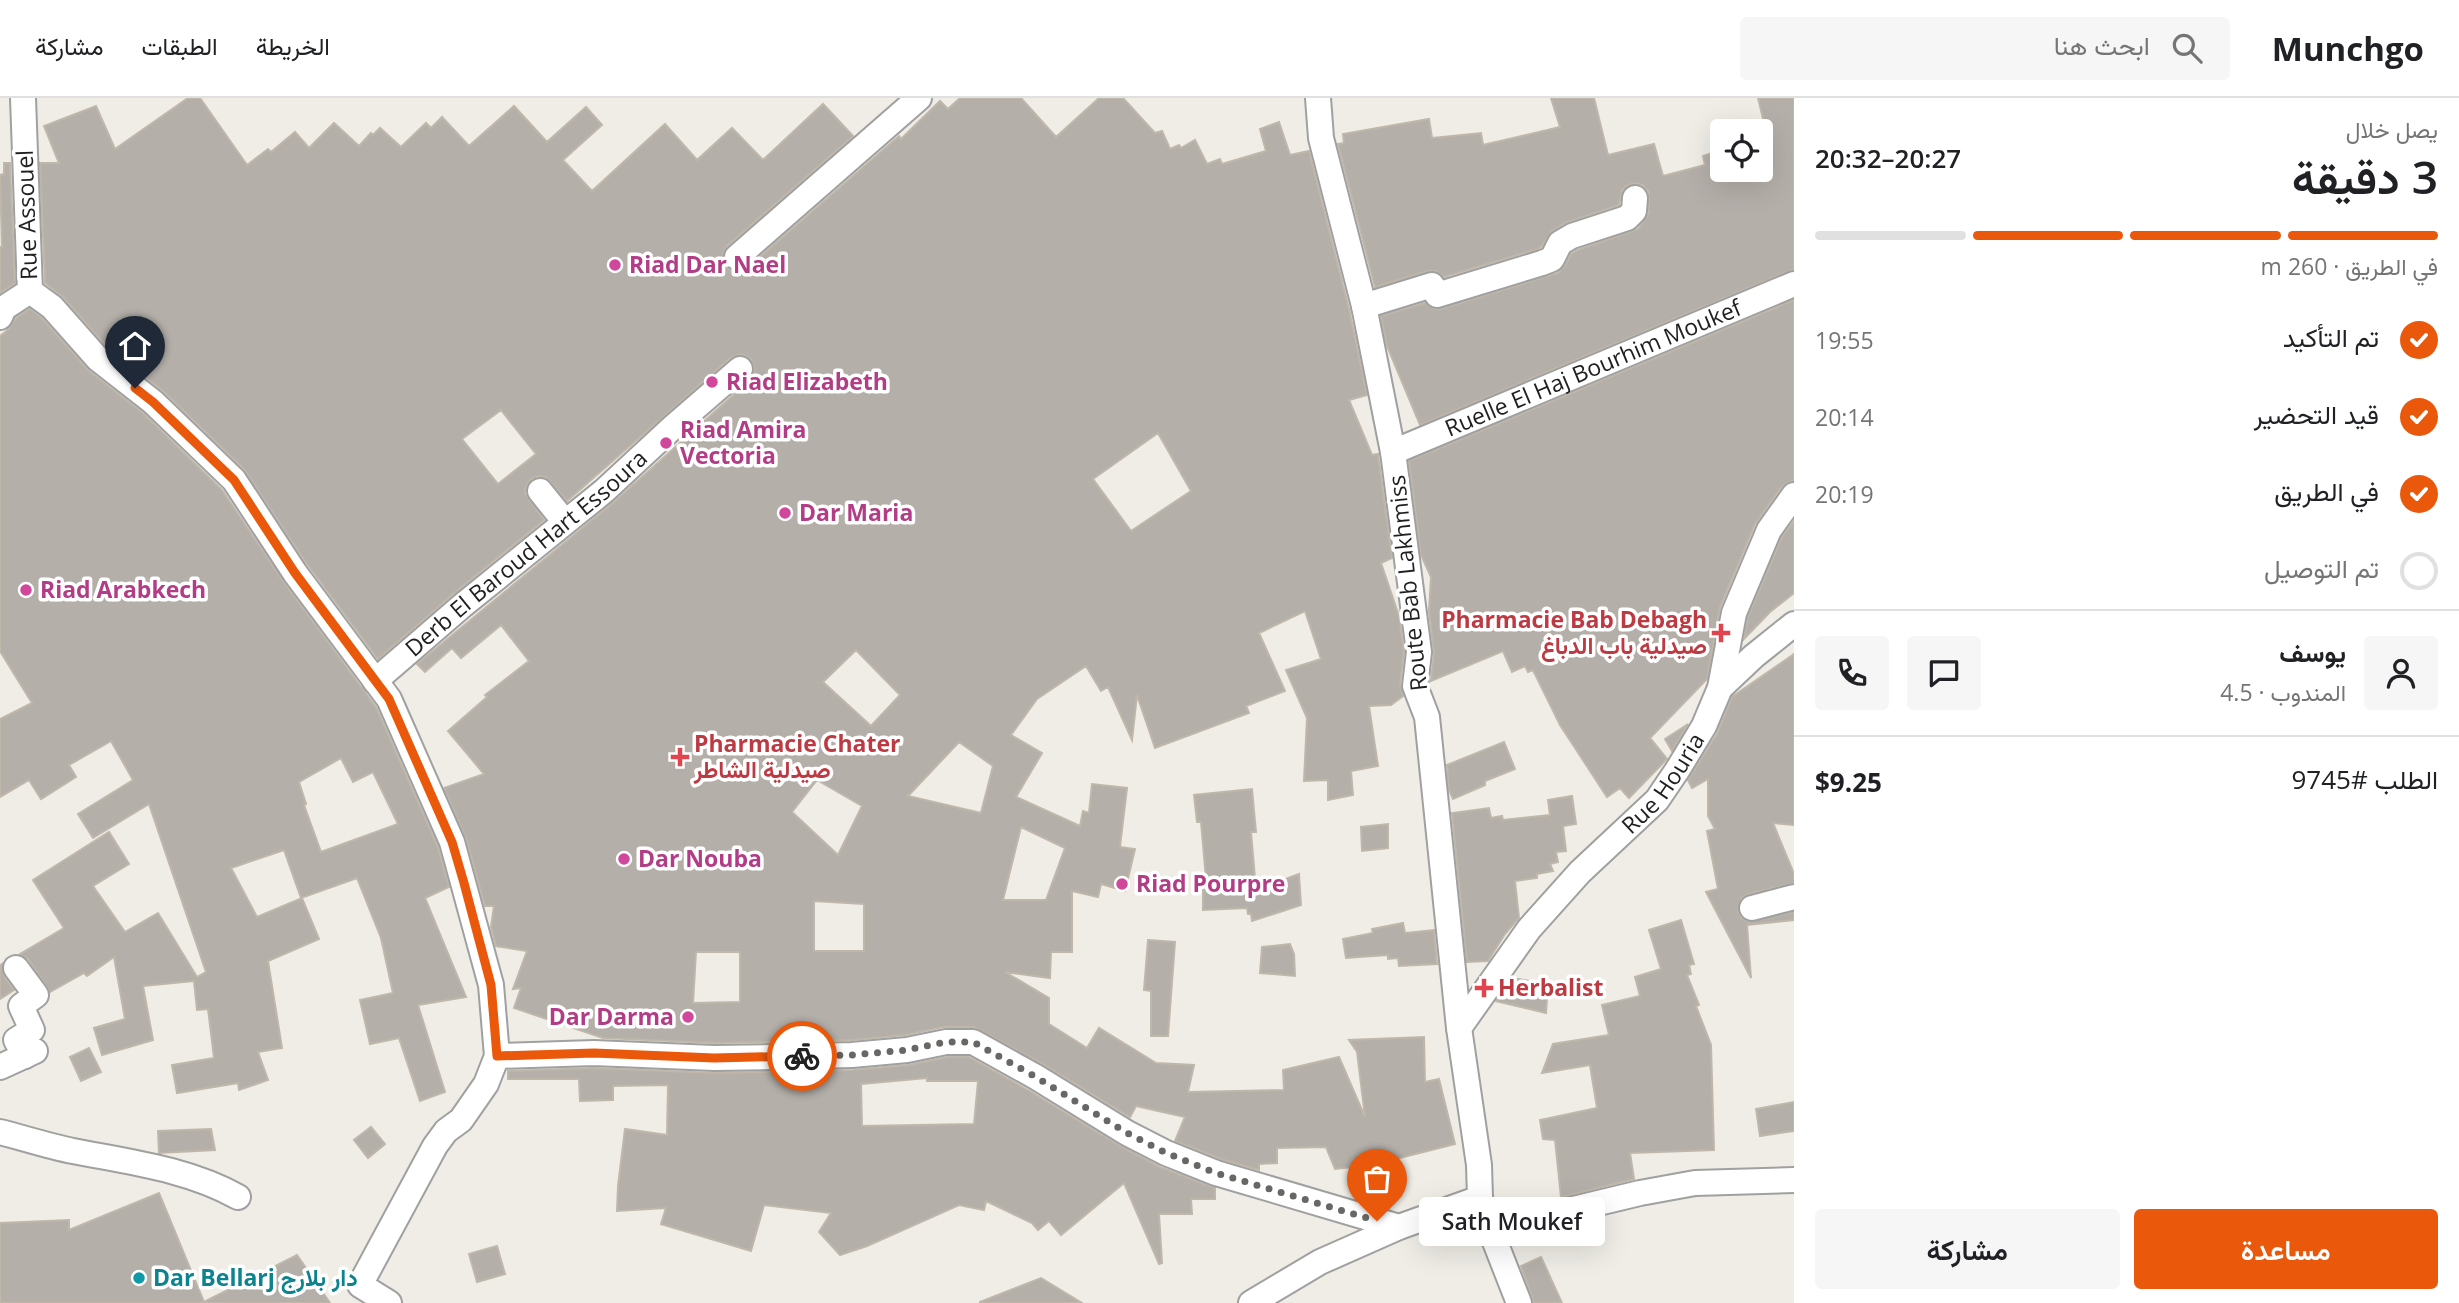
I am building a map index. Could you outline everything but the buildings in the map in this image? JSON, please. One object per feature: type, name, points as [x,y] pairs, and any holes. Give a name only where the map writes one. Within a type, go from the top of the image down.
[{"type":"street","name":"Rue Assouel","points":[[0,317],[4,309],[30,290],[23,98]]},
{"type":"street","points":[[737,257],[919,98]]},
{"type":"street","name":"Route Bab Lakhmiss","points":[[1318,98],[1321,138],[1364,306],[1393,452],[1419,652],[1415,686],[1427,717],[1459,1028],[1479,1165],[1480,1198],[1518,1303]]},
{"type":"street","points":[[1364,306],[1432,285],[1437,295],[1542,263],[1552,259],[1560,243],[1572,236],[1627,218],[1634,211],[1635,198]]},
{"type":"street","name":"Ruelle El Haj Bourhim Moukef","points":[[1393,452],[1794,284]]},
{"type":"street","points":[[30,290],[52,307],[98,359],[153,402],[234,480],[295,573],[389,699],[452,842],[491,985],[497,1056],[486,1084],[461,1120],[446,1131],[435,1146],[360,1286],[389,1303]]},
{"type":"street","name":"Derb El Baroud Hart Essoura","points":[[375,681],[463,605],[604,491],[740,369]]},
{"type":"street","points":[[540,491],[565,522]]},
{"type":"street","name":"Rue Houria","points":[[1459,1028],[1529,929],[1580,872],[1657,800],[1704,726],[1720,688],[1734,613],[1769,530],[1794,495]]},
{"type":"street","points":[[1720,688],[1794,624]]},
{"type":"street","points":[[1752,908],[1794,897]]},
{"type":"street","points":[[0,1067],[30,1053],[16,1040],[32,1030],[21,1006],[36,995],[16,968]]},
{"type":"street","points":[[497,1056],[594,1053],[714,1058],[785,1057],[852,1055],[907,1050],[946,1042],[973,1042],[1127,1133],[1166,1153],[1216,1173],[1399,1227]]},
{"type":"street","points":[[0,1132],[182,1174],[216,1184],[238,1197]]},
{"type":"street","points":[[1490,1229],[1640,1193],[1695,1183],[1794,1180]]},
{"type":"street","points":[[1251,1303],[1320,1262],[1399,1227],[1480,1198]]},
{"type":"way so far","points":[[802,1056],[852,1055],[907,1050],[946,1042],[973,1042],[1070,1097],[1102,1119],[1166,1153],[1216,1173],[1287,1196],[1377,1221]]},
{"type":"place","name":"Riad Dar Nael","points":[[615,265]]},
{"type":"place","name":"Riad Elizabeth","points":[[712,382]]},
{"type":"place","name":"Riad Amira Vectoria","points":[[666,443]]},
{"type":"place","name":"Dar Maria","points":[[785,513]]},
{"type":"place","name":"Riad Arabkech","points":[[26,590]]},
{"type":"place","name":"Pharmacie Bab Debagh صيدلية باب الدباغ","points":[[1721,633]]},
{"type":"place","name":"Pharmacie Chater صيدلية الشاطر","points":[[680,757]]},
{"type":"place","name":"Dar Nouba","points":[[624,859]]},
{"type":"place","name":"Riad Pourpre","points":[[1122,884]]},
{"type":"place","name":"Herbalist","points":[[1484,988]]},
{"type":"place","name":"Dar Darma","points":[[688,1017]]},
{"type":"place","name":"Sath Moukef","points":[[1377,1221]]},
{"type":"place","name":"Dar Bellarj دار بلارج","points":[[139,1278]]},
{"type":"route","points":[[135,388],[234,480],[295,573],[389,699],[452,842],[491,985],[497,1056],[594,1053],[714,1058],[802,1056]]}]
